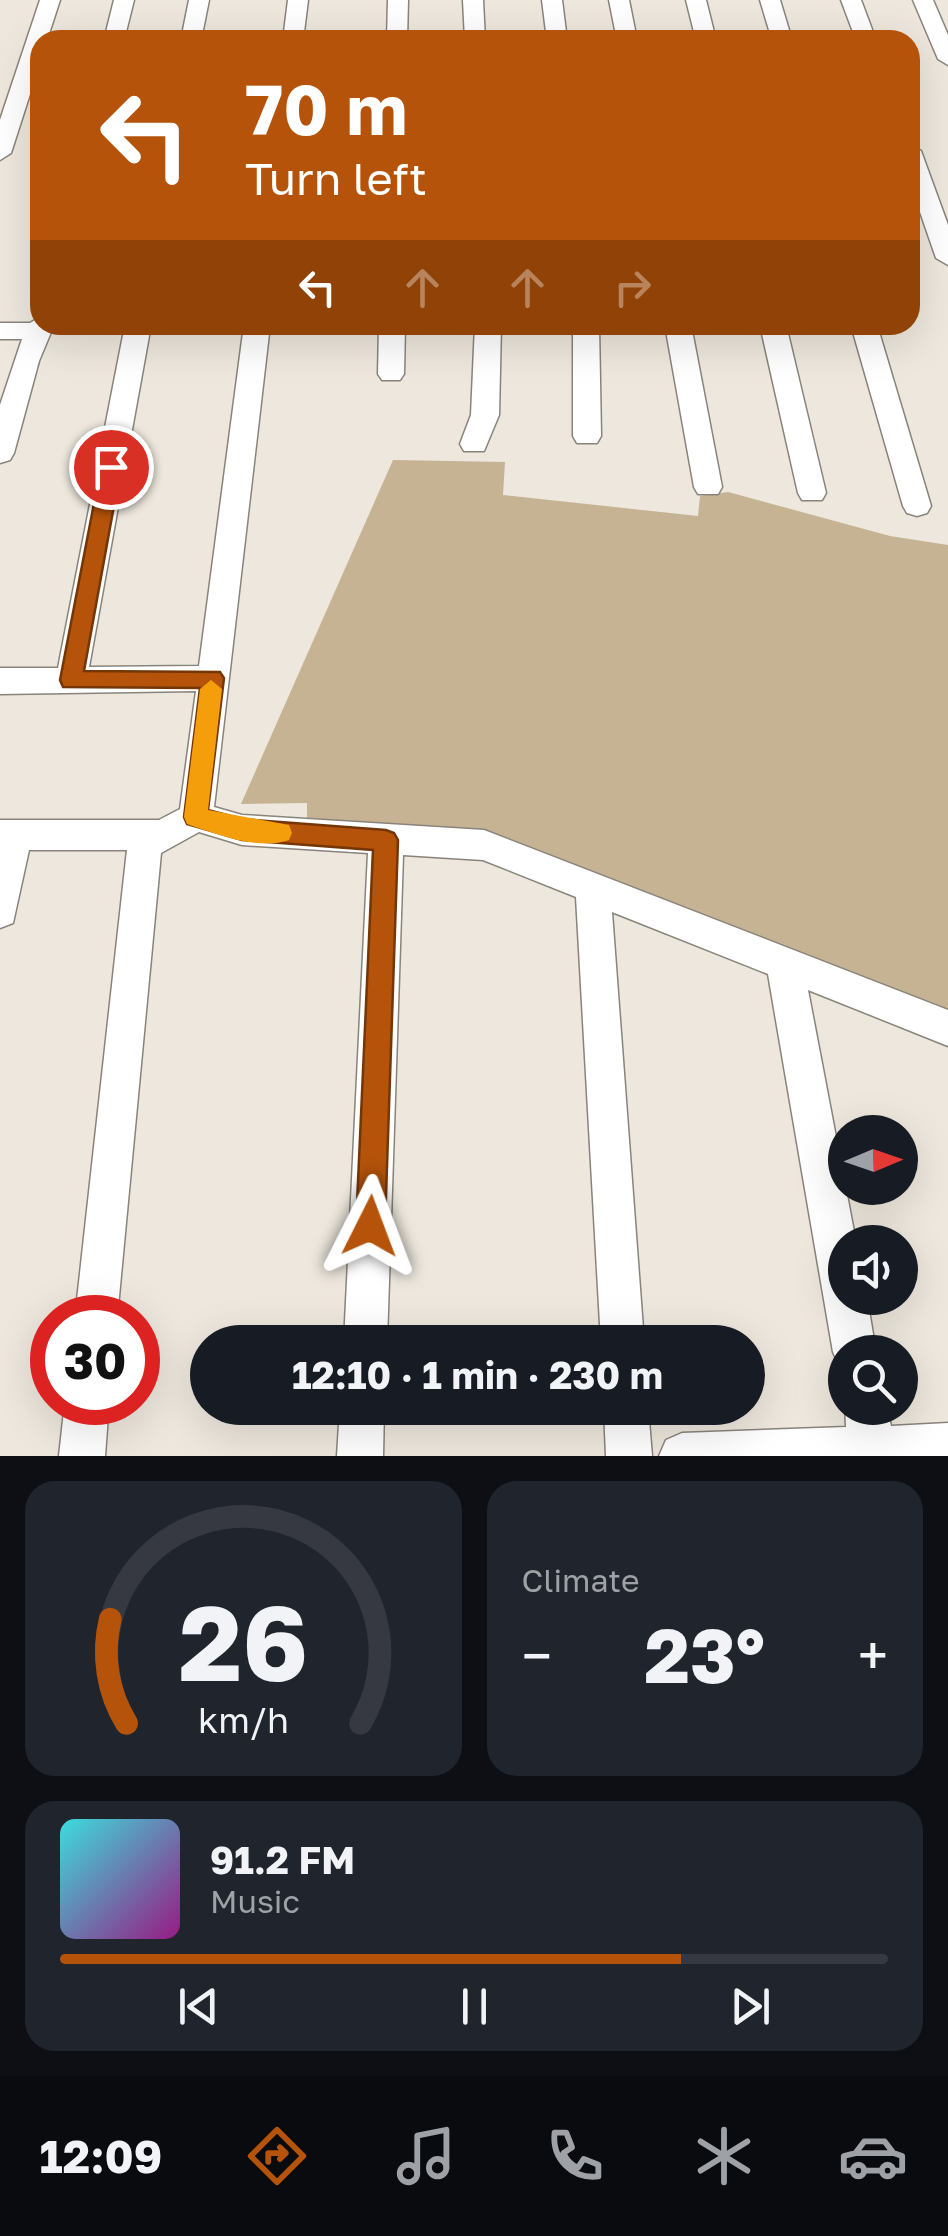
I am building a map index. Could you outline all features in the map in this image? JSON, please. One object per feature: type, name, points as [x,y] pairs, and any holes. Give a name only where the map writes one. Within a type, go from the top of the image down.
[{"type":"street","points":[[40,30],[50,0]]},
{"type":"street","points":[[116,30],[124,0]]},
{"type":"street","points":[[193,30],[199,0]]},
{"type":"street","points":[[294,30],[298,0]]},
{"type":"street","points":[[397,30],[398,0]]},
{"type":"street","points":[[473,0],[474,30]]},
{"type":"street","points":[[552,0],[556,30]]},
{"type":"street","points":[[620,0],[625,30]]},
{"type":"street","points":[[696,0],[704,30]]},
{"type":"street","points":[[770,0],[779,30]]},
{"type":"street","points":[[850,0],[862,30]]},
{"type":"street","points":[[923,0],[940,21],[948,59]]},
{"type":"street","points":[[0,153],[30,61]]},
{"type":"street","points":[[920,179],[948,258]]},
{"type":"street","points":[[0,331],[30,329]]},
{"type":"street","points":[[0,453],[38,335]]},
{"type":"street","points":[[71,680],[136,335]]},
{"type":"street","points":[[196,817],[256,335]]},
{"type":"street","points":[[391,374],[392,335]]},
{"type":"street","points":[[474,444],[485,415],[488,335]]},
{"type":"street","points":[[586,335],[587,436]]},
{"type":"street","points":[[680,335],[708,487]]},
{"type":"street","points":[[774,335],[812,492]]},
{"type":"street","points":[[867,335],[917,506]]},
{"type":"street","points":[[0,682],[212,678]]},
{"type":"street","points":[[98,1295],[145,845],[196,817],[242,830],[484,845],[948,1028]]},
{"type":"street","points":[[0,912],[7,835],[160,835]]},
{"type":"street","points":[[366,1325],[386,840]]},
{"type":"street","points":[[593,888],[621,1325]]},
{"type":"street","points":[[785,964],[832,1225]]},
{"type":"street","points":[[82,1456],[85,1425]]},
{"type":"street","points":[[360,1456],[361,1425]]},
{"type":"street","points":[[627,1425],[629,1456]]},
{"type":"street","points":[[682,1456],[772,1454],[869,1428],[948,1446]]},
{"type":"shaded area","points":[[393,460],[505,462],[503,495],[698,516],[700,496],[728,492],[890,536],[948,545],[948,1013],[487,830],[307,825],[307,803],[241,804]]},
{"type":"slow traffic","points":[[211,689],[196,817],[242,830],[280,833]]},
{"type":"route","points":[[111,467],[71,680],[212,678],[196,817],[242,830],[386,840],[370,1226]]}]
